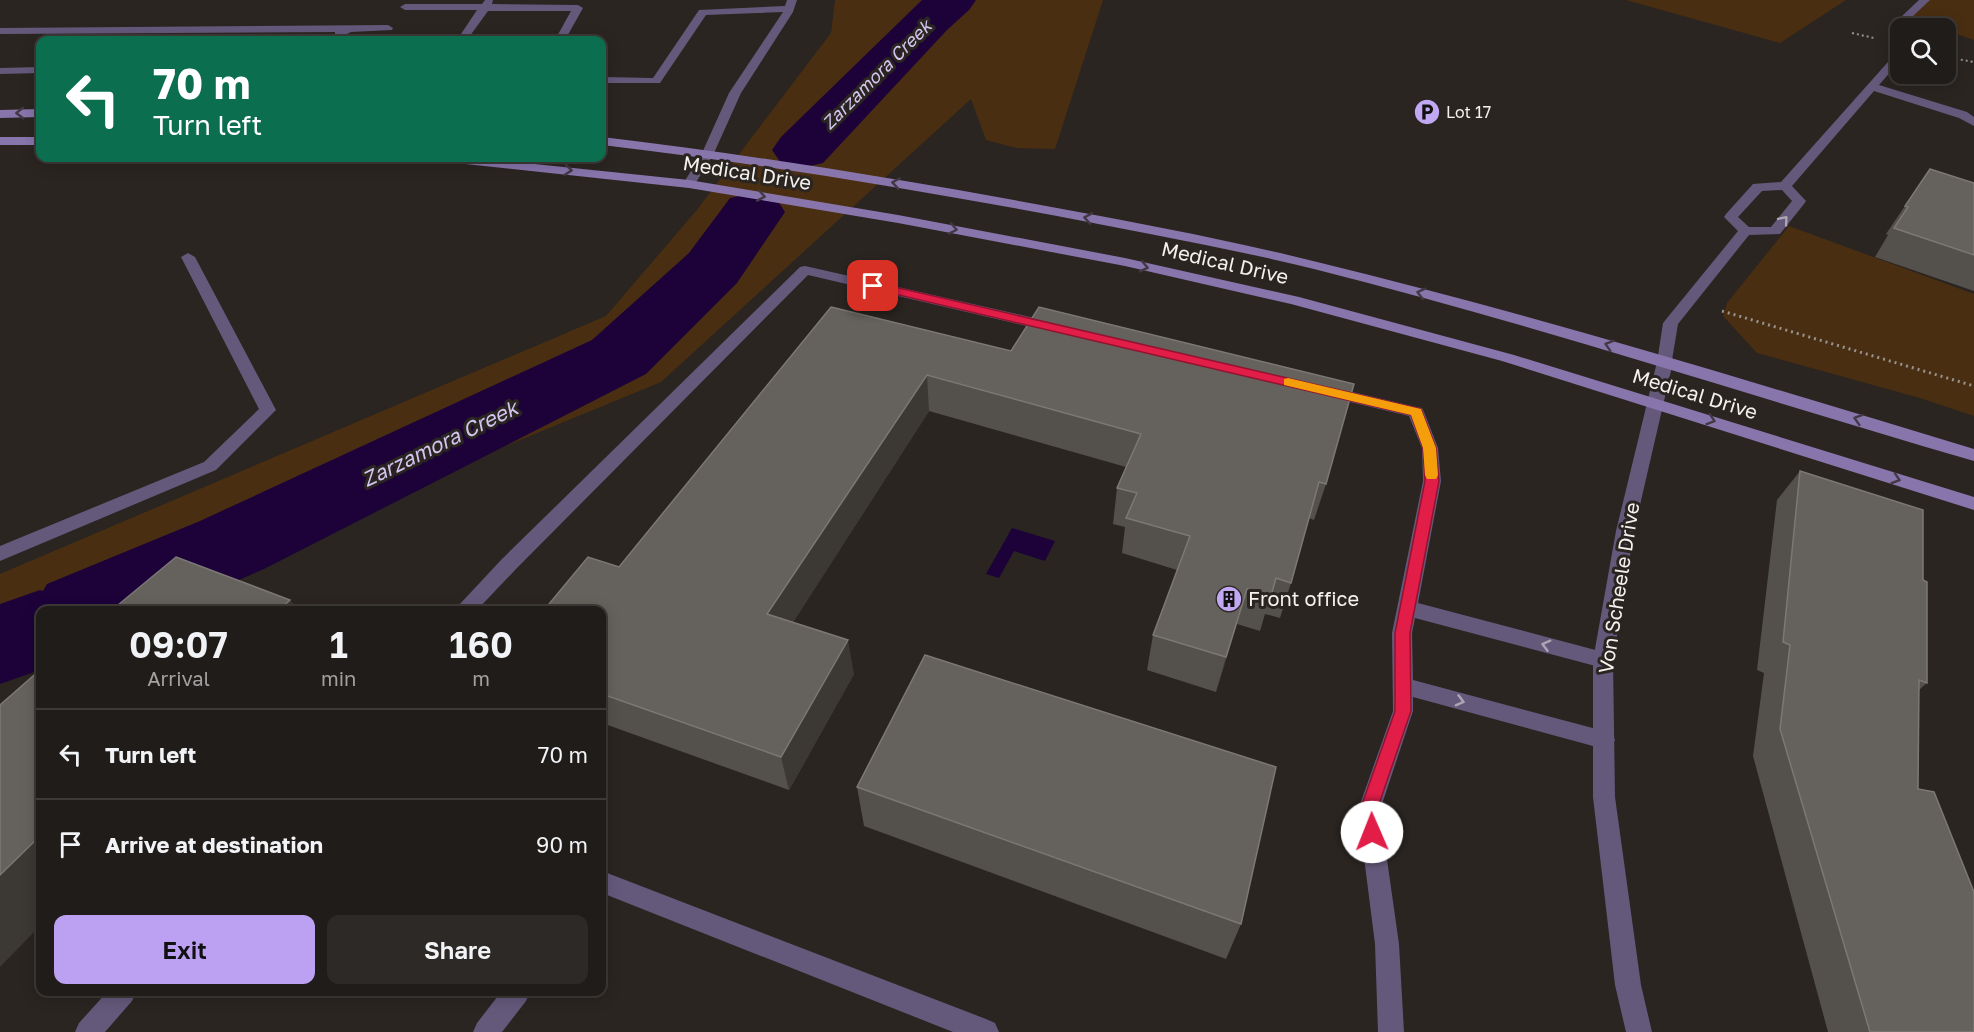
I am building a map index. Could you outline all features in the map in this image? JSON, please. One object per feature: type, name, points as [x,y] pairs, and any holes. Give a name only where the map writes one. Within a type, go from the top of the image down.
[{"type":"street","points":[[1906,18],[1925,0]]},
{"type":"street","points":[[405,8],[488,4],[578,8],[562,36]]},
{"type":"street","points":[[465,36],[488,4]]},
{"type":"street","points":[[606,80],[656,81],[703,12],[745,5],[790,5]]},
{"type":"street","points":[[689,184],[708,153],[735,93],[790,5]]},
{"type":"street","points":[[0,31],[388,28]]},
{"type":"street","points":[[335,36],[349,29]]},
{"type":"street","points":[[1785,186],[1799,201],[1774,231],[1745,231],[1731,217],[1758,187],[1785,186],[1890,67]]},
{"type":"street","points":[[0,71],[36,70]]},
{"type":"street","points":[[1873,87],[1970,117]]},
{"type":"street","points":[[0,114],[36,113]]},
{"type":"street","points":[[0,141],[36,141]]},
{"type":"street","name":"Medical Drive","points":[[606,141],[708,153],[944,191],[1142,228],[1310,264],[1521,318],[1974,455]]},
{"type":"street","name":"Medical Drive","points":[[484,162],[689,184],[898,219],[1125,262],[1294,300],[1508,358],[1974,504]]},
{"type":"street","name":"Von Scheele Drive","points":[[1639,1032],[1628,984],[1604,797],[1603,660],[1625,531],[1665,362],[1671,323],[1745,231]]},
{"type":"street","points":[[0,554],[210,466],[268,410],[188,257]]},
{"type":"street","points":[[470,606],[509,564],[805,270],[1070,332]]},
{"type":"street","points":[[1313,388],[1416,412],[1430,448],[1432,481],[1402,633],[1403,711],[1369,810],[1387,944],[1390,1032]]},
{"type":"street","points":[[1407,608],[1603,660]]},
{"type":"street","points":[[1403,686],[1604,740]]},
{"type":"street","points":[[606,884],[986,1032]]},
{"type":"street","points":[[88,1032],[120,996]]},
{"type":"street","points":[[486,1032],[514,996]]},
{"type":"path","points":[[1956,59],[1974,62]]},
{"type":"path","points":[[1721,310],[1974,386]]},
{"type":"shaded area","points":[[835,0],[1103,0],[1055,149],[1016,148],[986,140],[971,99],[661,382],[173,583],[130,606],[36,606],[36,657],[0,677],[0,574],[606,316],[696,211],[831,33]]},
{"type":"shaded area","points":[[1626,0],[1846,0],[1780,43]]},
{"type":"shaded area","points":[[1925,0],[1974,0],[1974,40],[1956,34],[1956,18],[1906,17]]},
{"type":"shaded area","points":[[1789,226],[1974,294],[1974,416],[1920,398],[1757,353],[1723,316],[1727,303]]},
{"type":"shaded area","points":[[1012,528],[1055,541],[1045,561],[1014,551],[999,578],[986,574]]},
{"type":"building","points":[[1930,169],[1974,183],[1974,255],[1894,228],[1908,207],[1905,206]]},
{"type":"building","points":[[831,307],[1011,351],[1039,307],[1354,384],[1326,484],[1319,482],[1291,583],[1276,578],[1271,596],[1247,589],[1226,657],[1153,635],[1190,536],[1126,518],[1137,493],[1117,488],[1141,434],[927,375],[767,614],[848,640],[781,757],[606,695],[606,606],[547,606],[588,557],[619,567]]},
{"type":"building","points":[[1800,471],[1923,510],[1923,580],[1927,582],[1927,683],[1919,680],[1918,789],[1934,792],[1974,892],[1974,1032],[1870,1032],[1780,729],[1790,645],[1783,642]]},
{"type":"building","points":[[176,557],[290,600],[283,606],[117,606]]},
{"type":"building","points":[[925,655],[1276,767],[1241,924],[857,787]]},
{"type":"building","points":[[36,674],[36,840],[0,875],[0,705]]},
{"type":"waterway","name":"Zarzamora Creek","points":[[802,150],[929,19],[952,0]]},
{"type":"waterway","name":"Zarzamora Creek","points":[[89,606],[232,545],[619,357],[713,268],[753,212]]},
{"type":"waterway","name":"Zarzamora Creek","points":[[0,645],[36,630]]},
{"type":"slow traffic","points":[[1288,382],[1416,412],[1430,448],[1432,475]]},
{"type":"place","name":"Lot 17","points":[[1427,112]]},
{"type":"place","name":"Front office","points":[[1229,599]]},
{"type":"route","points":[[873,286],[1416,412],[1430,448],[1432,481],[1402,633],[1403,711],[1369,810],[1372,832]]}]
